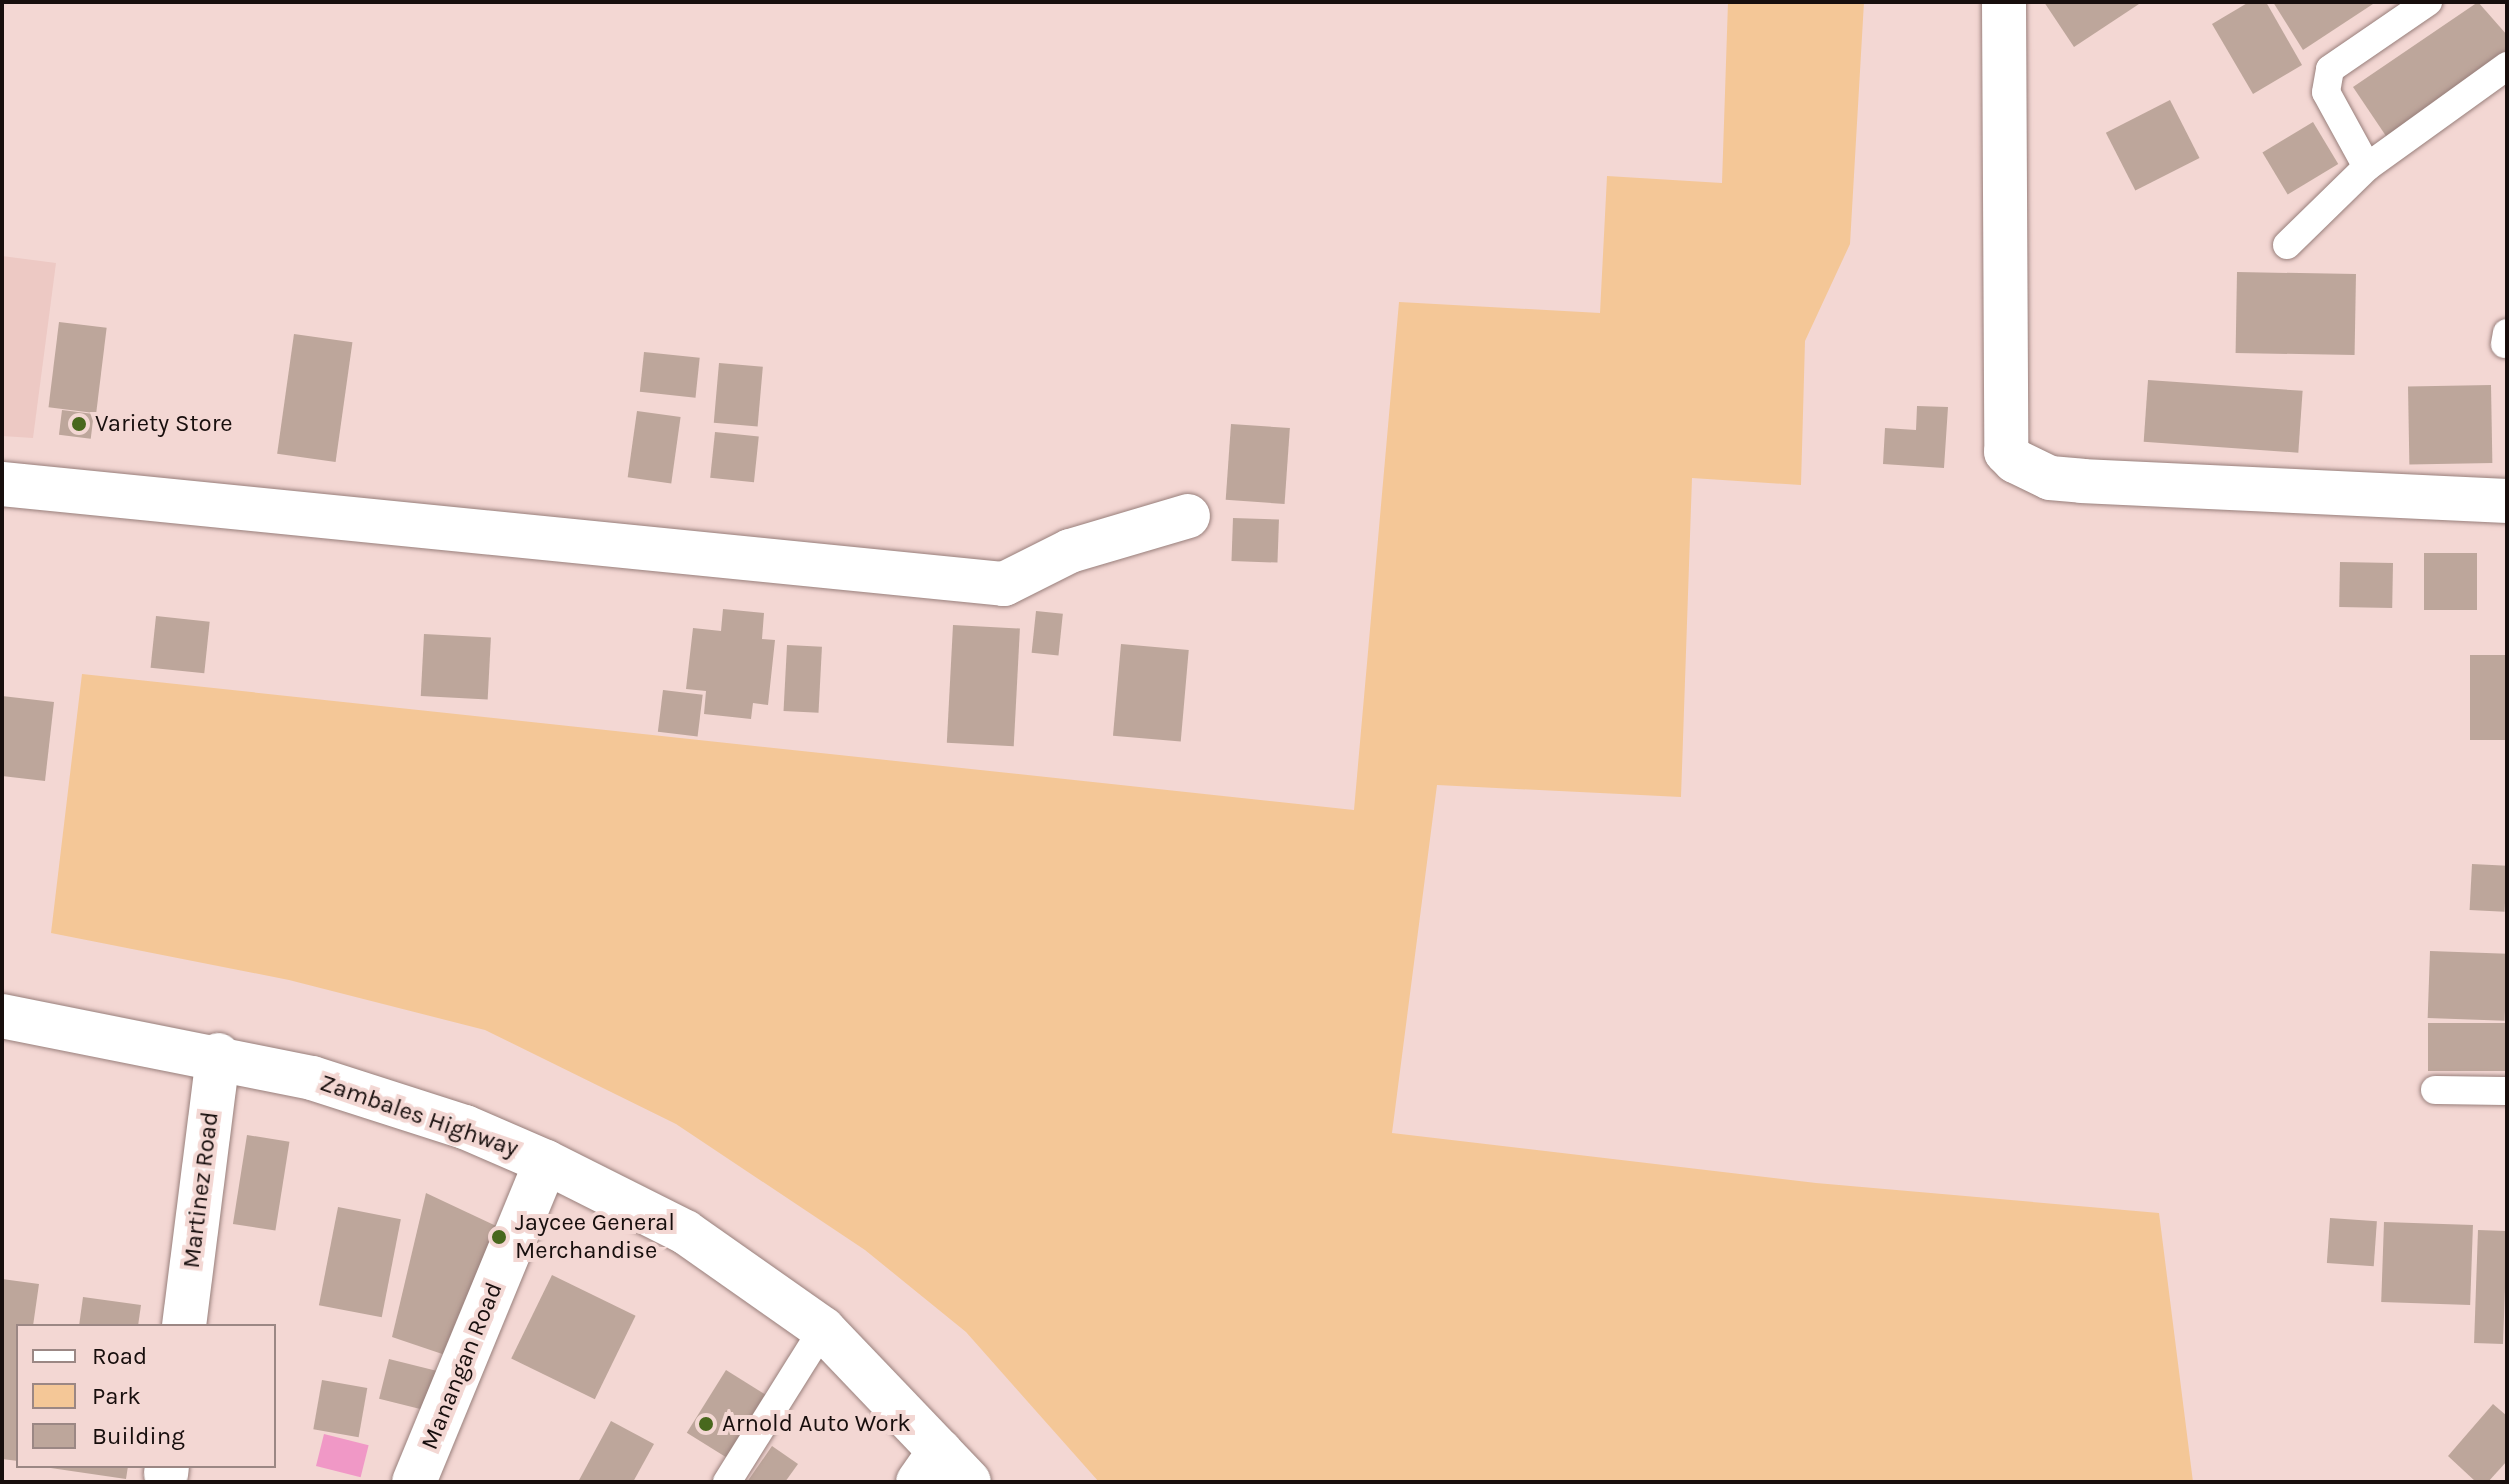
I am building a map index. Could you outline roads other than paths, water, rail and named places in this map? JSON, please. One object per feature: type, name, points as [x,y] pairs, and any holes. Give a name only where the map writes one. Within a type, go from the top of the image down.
[{"type":"street","points":[[2004,2],[2006,452],[2015,461],[2050,478],[2082,481],[2507,501]]},
{"type":"street","points":[[2,484],[1004,584],[1070,551],[1188,516]]},
{"type":"street","name":"Zambales Highway","points":[[2,1016],[218,1055],[465,1127],[546,1162],[685,1232],[823,1329],[942,1472]]},
{"type":"street","name":"Martinez Road","points":[[184,1324],[218,1055]]},
{"type":"street","name":"Manangan Road","points":[[414,1482],[546,1162]]},
{"type":"lane","points":[[2367,167],[2326,92],[2330,69],[2428,2]]},
{"type":"lane","points":[[2287,245],[2367,167],[2507,66]]},
{"type":"lane","points":[[2435,1090],[2507,1091]]},
{"type":"lane","points":[[727,1482],[823,1329]]},
{"type":"place","name":"Variety Store","points":[[79,424]]},
{"type":"place","name":"Jaycee General Merchandise","points":[[499,1237]]},
{"type":"place","name":"Arnold Auto Work","points":[[706,1424]]}]
